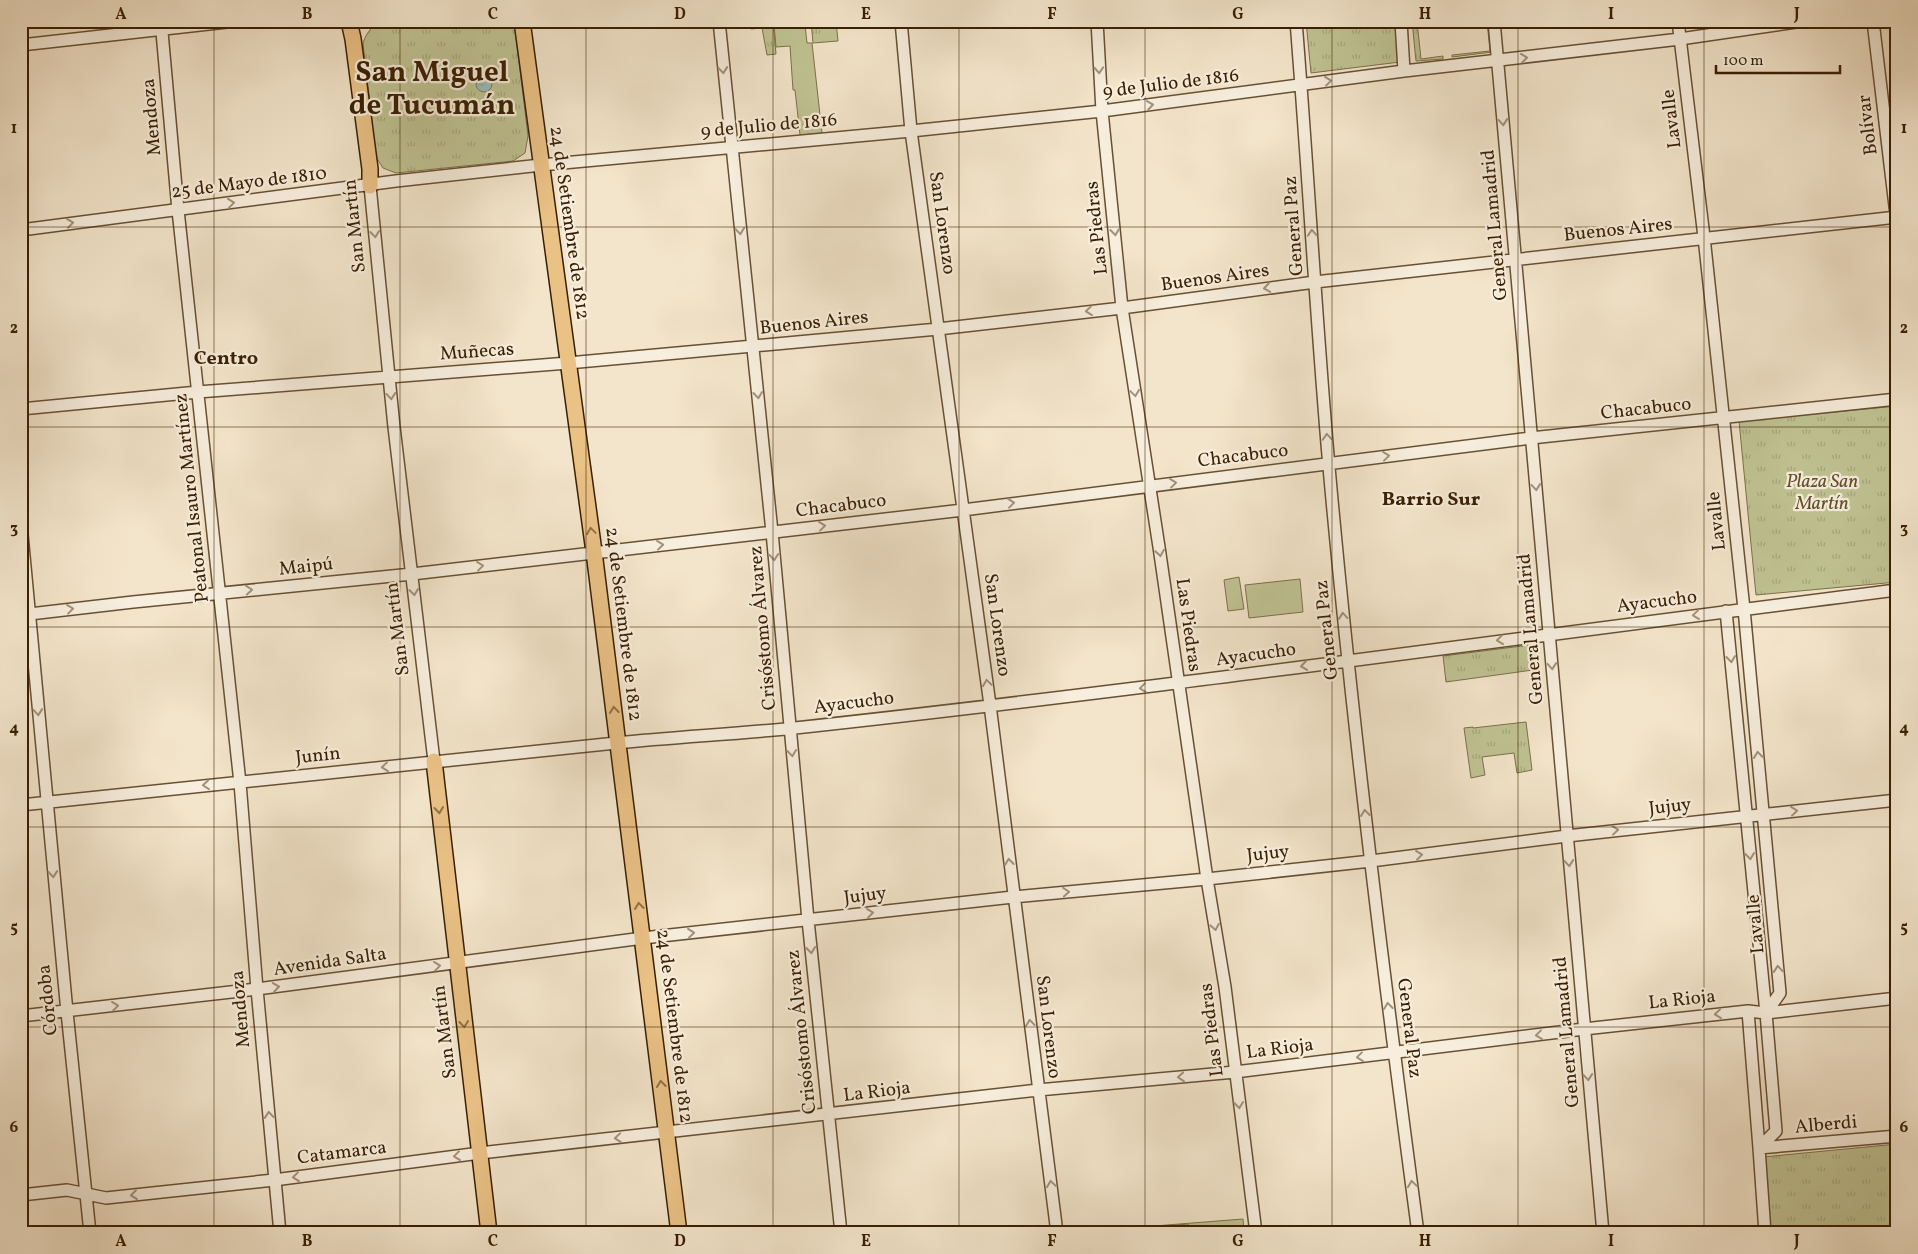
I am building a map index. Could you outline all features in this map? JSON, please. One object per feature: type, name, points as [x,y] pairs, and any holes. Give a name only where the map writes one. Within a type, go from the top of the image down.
[{"type":"main road","name":"San Martín","points":[[349,21],[370,169],[370,186]]},
{"type":"main road","name":"24 de Setiembre de 1812","points":[[522,21],[594,552],[679,1233]]},
{"type":"main road","name":"San Martín","points":[[434,762],[489,1233]]},
{"type":"street","points":[[21,45],[161,25],[236,21]]},
{"type":"street","name":"Crisóstomo Álvarez","points":[[719,21],[772,532],[789,728],[841,1233]]},
{"type":"street","name":"San Lorenzo","points":[[901,21],[911,131],[990,705],[1057,1233]]},
{"type":"street","name":"Las Piedras","points":[[1097,21],[1102,111],[1122,308],[1225,988],[1256,1233]]},
{"type":"street","name":"General Paz","points":[[1296,21],[1329,464],[1348,660],[1394,1053],[1418,1233]]},
{"type":"street","points":[[1401,21],[1404,71]]},
{"type":"street","name":"General Lamadrid","points":[[1494,21],[1603,1233]]},
{"type":"street","name":"Lavalle","points":[[1678,21],[1724,418],[1780,993],[1766,1014]]},
{"type":"street","name":"9 de Julio de 1816","points":[[541,165],[911,131],[1102,111],[1404,71],[1680,39],[1803,21]]},
{"type":"street","name":"Bolívar","points":[[1873,21],[1896,220]]},
{"type":"street","name":"Mendoza","points":[[161,25],[178,210]]},
{"type":"street","name":"25 de Mayo de 1810","points":[[21,230],[370,186],[396,181],[541,165]]},
{"type":"street","name":"San Martín","points":[[370,186],[394,427],[434,762]]},
{"type":"street","name":"Peatonal Isauro Martínez","points":[[178,210],[240,783]]},
{"type":"street","name":"Buenos Aires","points":[[568,363],[938,329],[1122,308],[1316,282],[1704,237],[1896,220]]},
{"type":"street","name":"Muñecas","points":[[21,408],[568,363]]},
{"type":"street","name":"Chacabuco","points":[[594,552],[963,510],[1531,438],[1897,399]]},
{"type":"street","name":"Córdoba","points":[[21,524],[25,614],[47,802],[66,1012],[90,1233]]},
{"type":"street","name":"Maipú","points":[[25,614],[220,592],[412,574],[594,552]]},
{"type":"street","name":"Ayacucho","points":[[618,743],[789,728],[1179,684],[1348,660],[1897,590]]},
{"type":"street","name":"Lavalle","points":[[1726,611],[1776,1131],[1759,1148]]},
{"type":"street","name":"Junín","points":[[21,805],[149,790],[240,783],[618,743]]},
{"type":"street","name":"Mendoza","points":[[240,783],[280,1233]]},
{"type":"street","name":"Jujuy","points":[[643,938],[1013,897],[1207,879],[1371,861],[1567,836],[1897,800]]},
{"type":"street","name":"Avenida Salta","points":[[21,1016],[257,989],[643,938]]},
{"type":"street","name":"La Rioja","points":[[667,1133],[1038,1090],[1235,1072],[1748,1011],[1766,1014],[1897,998]]},
{"type":"street","points":[[1748,1011],[1765,1233]]},
{"type":"street","name":"Catamarca","points":[[21,1195],[67,1190],[106,1198],[274,1180],[480,1153],[667,1133]]},
{"type":"street","name":"Alberdi","points":[[1759,1148],[1897,1136]]},
{"type":"green space","points":[[384,21],[514,21],[528,136],[525,153],[513,161],[396,173],[383,168],[376,157],[363,43],[371,29]]},
{"type":"green space","points":[[750,21],[773,21],[776,54],[767,55],[762,28],[751,29]]},
{"type":"green space","points":[[781,21],[810,21],[810,24],[805,25],[807,43],[812,43],[822,133],[800,135],[795,90],[793,90],[790,46],[776,47],[774,25],[781,24]]},
{"type":"green space","points":[[811,21],[836,21],[838,41],[813,43]]},
{"type":"green space","points":[[1306,21],[1395,21],[1400,62],[1311,73]]},
{"type":"green space","points":[[1412,21],[1417,21],[1421,59],[1443,56],[1443,59],[1416,61]]},
{"type":"green space","points":[[1487,21],[1490,21],[1492,52],[1452,57],[1452,55],[1490,51]]},
{"type":"green space","name":"Plaza San Martín","points":[[1897,406],[1897,582],[1756,595],[1739,421]]},
{"type":"green space","points":[[1239,577],[1244,609],[1228,611],[1224,580]]},
{"type":"green space","points":[[1300,579],[1303,612],[1249,618],[1245,585]]},
{"type":"green space","points":[[1538,644],[1540,669],[1446,682],[1443,656]]},
{"type":"green space","points":[[1526,722],[1532,770],[1517,773],[1514,753],[1482,757],[1485,775],[1471,778],[1464,728]]},
{"type":"green space","points":[[1897,1144],[1897,1233],[1769,1233],[1763,1157]]},
{"type":"green space","points":[[1243,1219],[1244,1233],[1154,1233],[1154,1226]]},
{"type":"green space","points":[[1188,1224],[1188,1233],[1155,1233],[1155,1227]]},
{"type":"water","points":[[481,76],[487,76],[492,81],[490,90],[481,92],[476,87],[476,81]]},
{"type":"district","name":"San Miguel de Tucumán","points":[[432,90]]},
{"type":"district","name":"Centro","points":[[226,359]]},
{"type":"district","name":"Barrio Sur","points":[[1431,500]]}]
